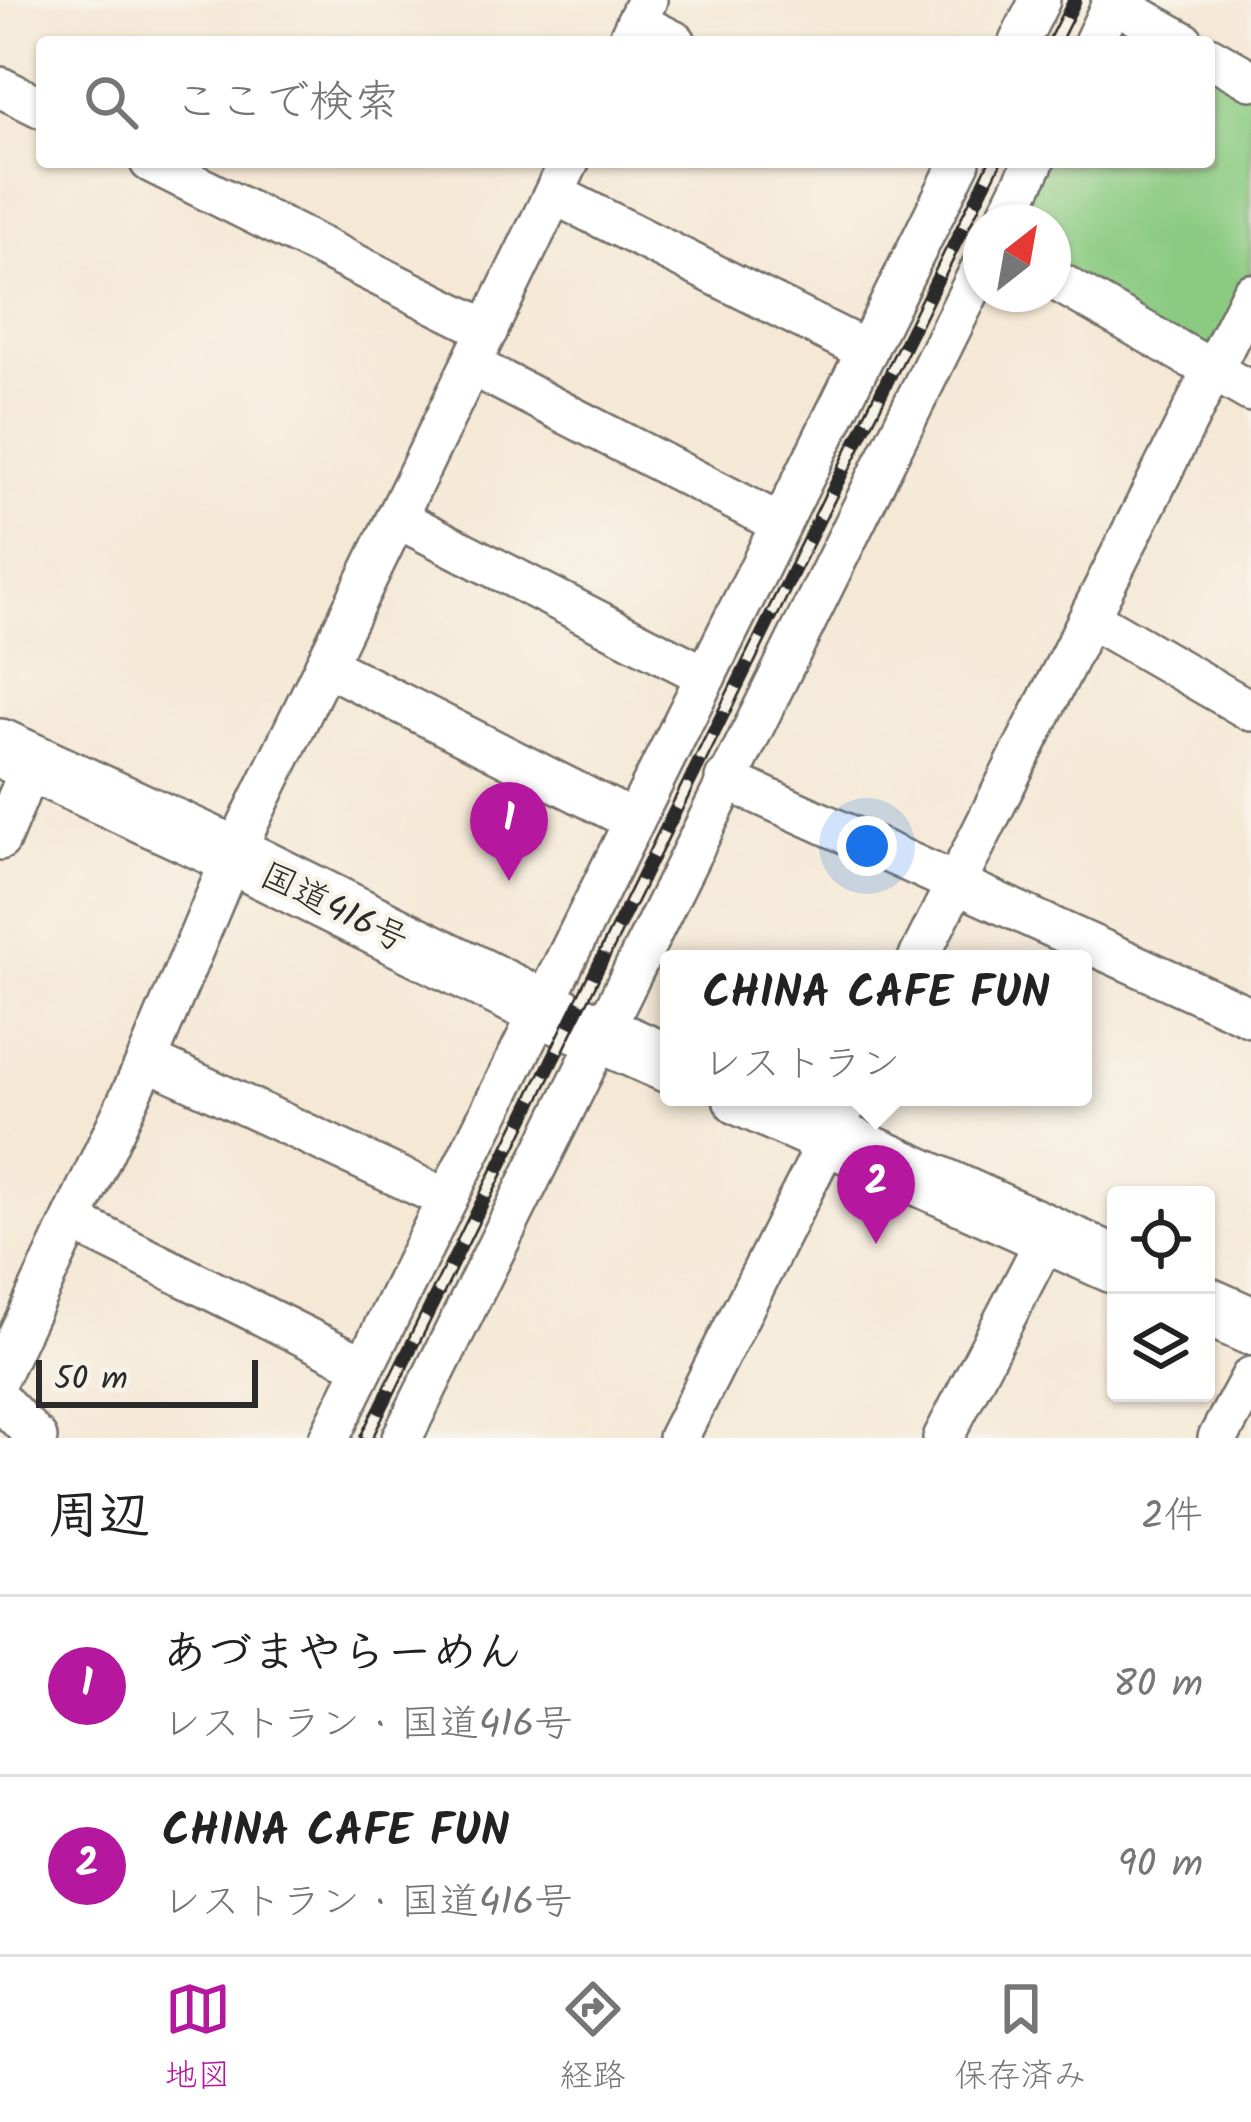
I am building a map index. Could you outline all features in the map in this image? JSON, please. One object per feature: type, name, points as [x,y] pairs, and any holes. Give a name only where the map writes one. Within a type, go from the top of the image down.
[{"type":"highway","name":"国道416号","points":[[16,756],[660,1060]]},
{"type":"highway","points":[[786,1106],[840,1117],[1048,1234],[1107,1261]]},
{"type":"highway","points":[[1215,1310],[1251,1326]]},
{"type":"street","points":[[1022,36],[1037,1]]},
{"type":"street","points":[[1097,36],[1114,1],[1174,36]]},
{"type":"street","points":[[637,22],[664,36]]},
{"type":"street","points":[[1215,59],[1251,80]]},
{"type":"street","points":[[0,87],[36,105]]},
{"type":"street","points":[[161,168],[781,524]]},
{"type":"street","points":[[328,1438],[867,351],[945,168]]},
{"type":"street","points":[[1013,204],[1031,168]]},
{"type":"street","points":[[0,1374],[147,1060],[233,856],[561,178],[867,351]]},
{"type":"street","points":[[1071,288],[1251,392]]},
{"type":"street","points":[[923,950],[1251,294]]},
{"type":"street","points":[[402,1438],[963,304]]},
{"type":"street","points":[[397,518],[706,676]]},
{"type":"street","points":[[1090,618],[1251,711]]},
{"type":"street","points":[[326,665],[634,821]]},
{"type":"street","points":[[0,840],[16,756]]},
{"type":"street","points":[[725,779],[1251,1017]]},
{"type":"street","points":[[147,1060],[447,1199]]},
{"type":"street","points":[[678,1438],[840,1117]]},
{"type":"street","points":[[72,1221],[364,1366]]},
{"type":"street","points":[[943,1438],[1048,1234]]},
{"type":"street","points":[[1219,1438],[1251,1377]]},
{"type":"street","points":[[0,1400],[37,1438]]},
{"type":"green space","points":[[1215,59],[1251,80],[1251,294],[1213,370],[1071,289],[1071,204],[1013,204],[1031,168],[1215,168]]},
{"type":"railway","points":[[1057,36],[1075,0]]},
{"type":"railway","points":[[366,1438],[992,168]]},
{"type":"place","name":"あづまやらーめん","points":[[509,881]]},
{"type":"place","name":"CHINA CAFE FUN","points":[[876,1244]]}]
